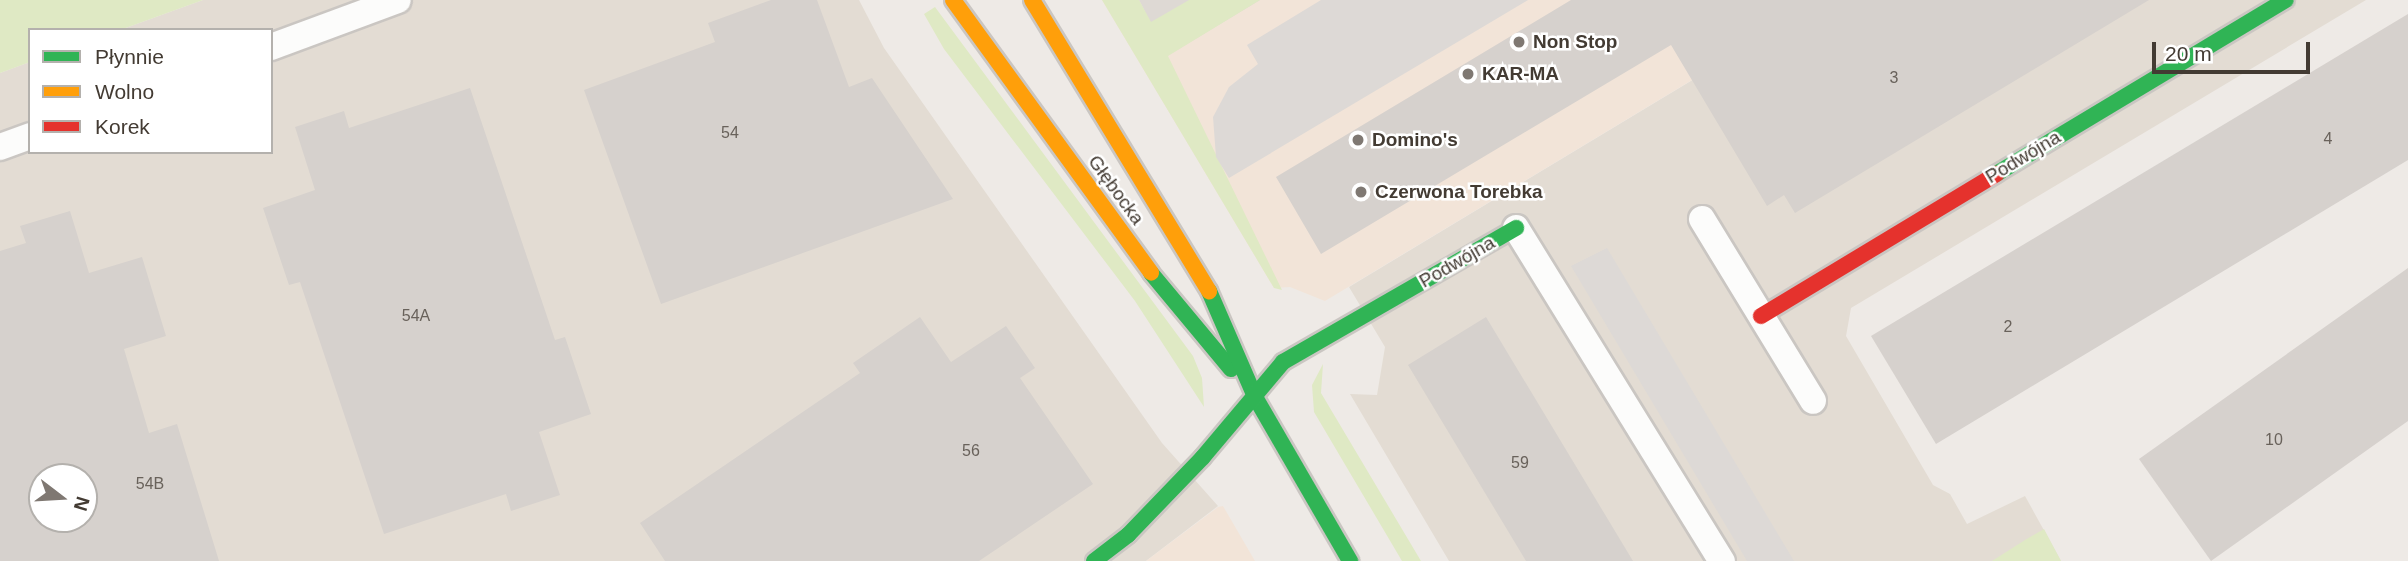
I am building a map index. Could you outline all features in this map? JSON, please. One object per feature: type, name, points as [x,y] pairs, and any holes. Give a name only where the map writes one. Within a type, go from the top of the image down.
[{"type":"street","name":"Głębocka","points":[[953,0],[1172,302],[1255,397]]},
{"type":"street","name":"Głębocka","points":[[1032,0],[1204,280],[1255,397],[1350,561]]},
{"type":"street","name":"Podwójna","points":[[1761,316],[2286,0]]},
{"type":"street","name":"Podwójna","points":[[1094,561],[1128,535],[1255,397],[1283,362],[1516,228]]},
{"type":"lane","points":[[273,46],[398,0]]},
{"type":"lane","points":[[0,147],[28,137]]},
{"type":"lane","points":[[1702,219],[1813,401]]},
{"type":"lane","name":"Podwójna","points":[[1516,228],[1722,561]]},
{"type":"shaded area","points":[[203,0],[859,0],[884,48],[1162,443],[1218,506],[1146,561],[0,561],[0,73],[28,63],[28,154],[273,154],[273,28],[126,28]]},
{"type":"shaded area","name":"Czerwona Torebka","points":[[1102,0],[1825,0],[1325,301],[1290,287],[1274,288]]},
{"type":"shaded area","points":[[1139,0],[1260,0],[1167,56]]},
{"type":"shaded area","points":[[1321,0],[1528,0],[1229,178],[1216,157],[1213,117],[1229,87],[1258,64],[1247,45]]},
{"type":"shaded area","points":[[1825,0],[2366,0],[1851,308],[1846,336],[1933,485],[1950,494],[1967,524],[2025,496],[2061,561],[1449,561],[1350,394],[1377,395],[1385,347],[1349,287]]},
{"type":"shaded area","points":[[1607,248],[1794,561],[1747,561],[1571,266]]},
{"type":"shaded area","points":[[1223,506],[1255,561],[1146,561],[1218,507]]},
{"type":"green space","points":[[0,0],[203,0],[126,28],[28,28],[28,63],[0,73]]},
{"type":"green space","points":[[1102,0],[1139,0],[1151,22],[1189,0],[1260,0],[1168,56],[1282,290],[1274,288]]},
{"type":"green space","points":[[935,7],[1193,356],[1202,378],[1204,407],[1135,301],[944,49],[924,14]]},
{"type":"green space","points":[[1323,364],[1321,393],[1421,561],[1402,561],[1314,412],[1312,385]]},
{"type":"green space","points":[[2044,529],[2061,561],[1992,561],[2025,540]]},
{"type":"building","points":[[771,0],[817,0],[849,87],[872,78],[953,199],[661,304],[584,90],[715,42],[708,23]]},
{"type":"building","points":[[1571,0],[2149,0],[1795,213],[1784,195],[1767,206],[1671,45],[1321,254],[1276,177]]},
{"type":"building","points":[[2408,14],[2408,160],[1936,444],[1871,336]]},
{"type":"building","points":[[470,88],[555,340],[565,337],[591,414],[539,432],[560,495],[511,511],[506,494],[384,534],[300,282],[289,285],[263,208],[315,190],[295,127],[344,111],[349,128]]},
{"type":"building","points":[[70,211],[89,273],[142,257],[166,336],[124,349],[149,433],[177,424],[219,561],[0,561],[0,251],[26,243],[20,226]]},
{"type":"building","points":[[2408,268],[2408,421],[2211,561],[2139,459]]},
{"type":"building","points":[[920,317],[951,362],[1006,326],[1035,368],[1020,378],[1093,484],[979,561],[665,561],[640,523],[860,373],[853,363]]},
{"type":"building","points":[[1486,317],[1633,561],[1526,561],[1408,365]]},
{"type":"traffic: fast","points":[[1996,174],[2286,0]]},
{"type":"traffic: fast","points":[[1094,561],[1128,535],[1203,457],[1283,362],[1516,228]]},
{"type":"traffic: fast","points":[[1151,273],[1231,369]]},
{"type":"traffic: fast","points":[[1209,291],[1255,397],[1350,561]]},
{"type":"traffic: slow","points":[[953,0],[1151,273]]},
{"type":"traffic: slow","points":[[1032,0],[1209,291]]},
{"type":"traffic: jam","points":[[1761,316],[1996,174]]},
{"type":"place","name":"Non Stop","points":[[1519,42]]},
{"type":"place","name":"KAR-MA","points":[[1468,74]]},
{"type":"place","name":"Domino's","points":[[1358,140]]},
{"type":"place","name":"Czerwona Torebka","points":[[1361,192]]}]
